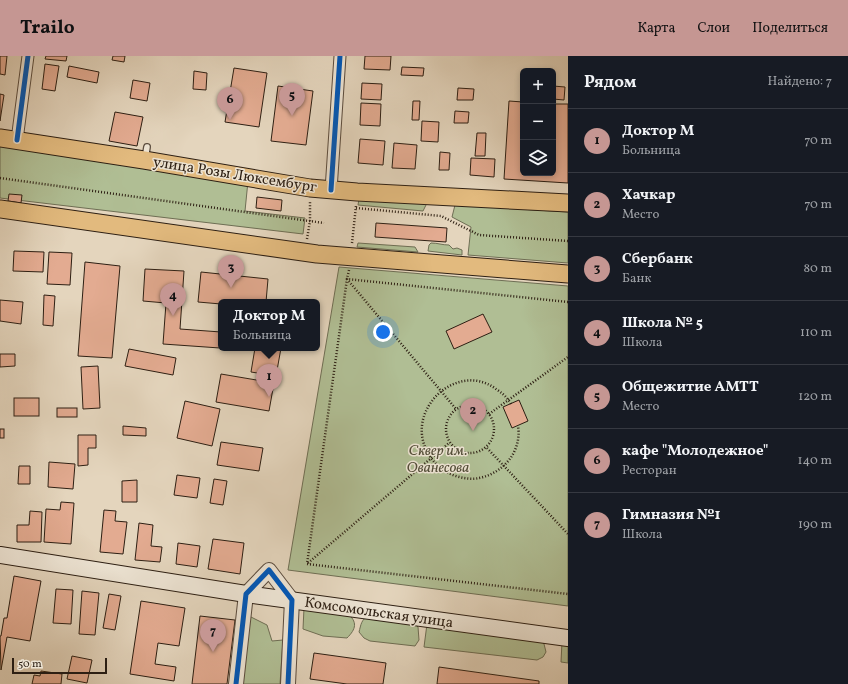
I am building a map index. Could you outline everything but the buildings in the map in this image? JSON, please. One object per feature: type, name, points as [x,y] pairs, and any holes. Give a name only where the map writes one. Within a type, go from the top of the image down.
[{"type":"main road","name":"улица Розы Люксембург","points":[[0,138],[146,154],[310,188],[331,190],[356,200],[568,203]]},
{"type":"main road","points":[[0,209],[305,252],[568,274]]},
{"type":"main road","name":"Комсомольская улица","points":[[0,555],[246,594],[568,638]]},
{"type":"street","points":[[17,140],[28,56]]},
{"type":"street","points":[[331,190],[340,56]]},
{"type":"street","points":[[236,684],[246,594],[270,570],[292,600],[288,684]]},
{"type":"path","points":[[0,178],[324,223]]},
{"type":"path","points":[[305,252],[310,221],[310,188]]},
{"type":"path","points":[[307,564],[351,256],[356,200],[441,216],[479,235],[568,241]]},
{"type":"path","points":[[347,279],[568,302]]},
{"type":"path","points":[[347,279],[456,410]]},
{"type":"path","points":[[489,414],[568,357]]},
{"type":"path","points":[[511,404],[509,400],[492,386],[479,381],[464,381],[450,386],[441,391],[428,406],[422,420],[422,436],[426,449],[432,459],[442,470],[457,477],[478,479],[496,471],[514,454],[519,441],[518,426]]},
{"type":"path","points":[[466,405],[474,405],[489,414],[494,426],[494,434],[492,441],[487,448],[480,452],[471,454],[463,453],[455,449],[449,443],[445,427],[452,412],[466,405]]},
{"type":"path","points":[[307,564],[449,443]]},
{"type":"path","points":[[487,448],[568,534]]},
{"type":"path","points":[[307,564],[568,594]]},
{"type":"green space","points":[[0,145],[248,181],[245,211],[305,218],[303,234],[0,198]]},
{"type":"green space","points":[[359,199],[427,203],[423,211],[358,205]]},
{"type":"green space","points":[[455,205],[568,212],[568,263],[468,255],[471,227],[452,217]]},
{"type":"green space","points":[[358,243],[415,247],[418,252],[357,247]]},
{"type":"green space","points":[[431,243],[449,245],[453,249],[457,248],[462,250],[462,255],[428,251]]},
{"type":"green space","name":"Сквер им. Ованесова","points":[[339,267],[568,286],[568,606],[288,570]]},
{"type":"green space","points":[[304,608],[347,613],[353,619],[354,629],[347,638],[323,636],[303,629]]},
{"type":"green space","points":[[249,616],[267,625],[272,641],[283,640],[280,684],[242,684]]},
{"type":"green space","points":[[369,616],[415,624],[418,627],[419,640],[415,646],[370,641],[364,638],[359,632],[363,621]]},
{"type":"green space","points":[[427,624],[539,639],[544,644],[546,652],[543,657],[537,660],[424,647]]},
{"type":"green space","points":[[562,642],[568,643],[568,663],[561,662]]},
{"type":"cycle path","points":[[17,140],[28,56]]},
{"type":"cycle path","points":[[331,190],[340,56]]},
{"type":"cycle path","points":[[236,684],[246,594],[269,570],[292,600],[288,684]]},
{"type":"place","name":"Общежитие АМТТ","points":[[292,116]]},
{"type":"place","name":"кафе \"Молодежное\"","points":[[230,120]]},
{"type":"place","name":"Сбербанк","points":[[231,288]]},
{"type":"place","name":"Школа № 5","points":[[173,316]]},
{"type":"place","name":"Доктор М","points":[[269,397]]},
{"type":"place","name":"Хачкар","points":[[473,431]]},
{"type":"place","name":"Гимназия №1","points":[[213,652]]}]
